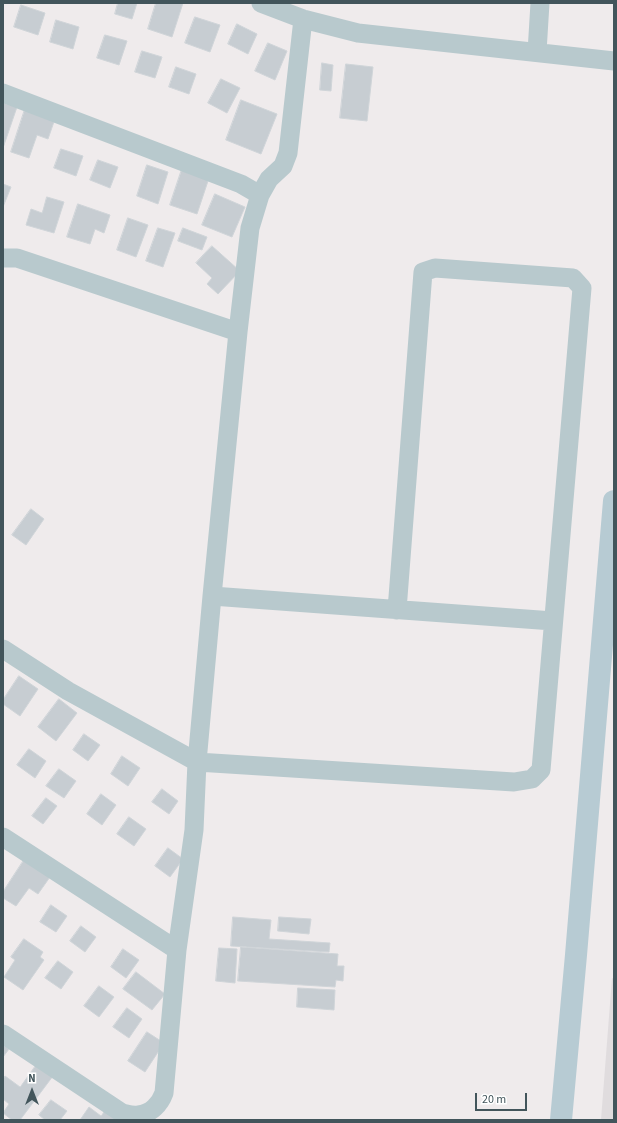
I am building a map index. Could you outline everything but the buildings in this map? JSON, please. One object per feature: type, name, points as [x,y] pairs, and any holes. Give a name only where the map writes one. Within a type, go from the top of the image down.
[{"type":"street","points":[[261,3],[303,19],[358,33],[614,61]]},
{"type":"street","points":[[537,52],[540,3]]},
{"type":"street","points":[[3,1034],[122,1113],[138,1116],[147,1113],[156,1106],[164,1093],[177,950],[194,830],[197,762],[212,596],[238,332],[250,228],[260,195],[269,179],[283,166],[288,153],[303,19]]},
{"type":"street","points":[[3,93],[240,184],[260,195]]},
{"type":"street","points":[[3,258],[17,258],[238,332]]},
{"type":"street","points":[[3,649],[68,691],[197,762],[514,782],[532,778],[541,770],[582,288],[573,278],[443,268],[435,268],[424,272],[397,610]]},
{"type":"street","points":[[561,1120],[578,939],[614,501]]},
{"type":"street","points":[[212,596],[553,621]]},
{"type":"street","points":[[3,837],[177,950]]},
{"type":"shaded area","points":[[612,978],[614,979],[614,1120],[601,1120]]}]
